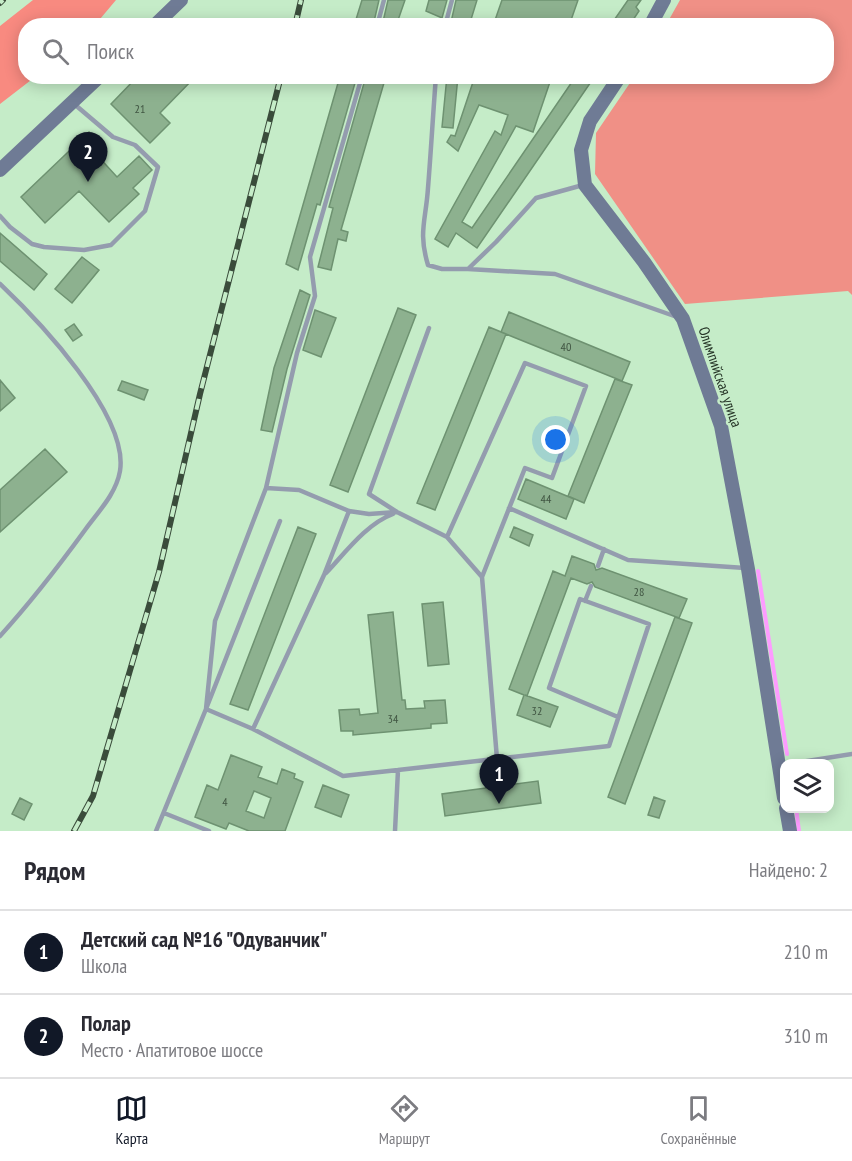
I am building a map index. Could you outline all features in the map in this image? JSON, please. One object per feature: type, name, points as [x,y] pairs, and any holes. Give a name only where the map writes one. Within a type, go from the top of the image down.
[{"type":"street","points":[[162,18],[181,0]]},
{"type":"street","points":[[654,18],[664,0]]},
{"type":"street","points":[[0,170],[92,84]]},
{"type":"street","points":[[585,185],[581,150],[590,121],[615,84]]},
{"type":"street","name":"Олимпийская улица","points":[[585,185],[645,262],[683,319],[721,426],[783,759]]},
{"type":"street","points":[[787,813],[790,831]]},
{"type":"lane","points":[[379,18],[384,0]]},
{"type":"lane","points":[[447,18],[452,0]]},
{"type":"lane","points":[[206,709],[215,621],[266,488],[297,353],[315,296],[310,257],[360,84]]},
{"type":"lane","points":[[435,84],[422,246],[428,265],[442,269],[555,274],[683,319]]},
{"type":"lane","points":[[0,216],[32,244],[44,248],[84,250],[111,245],[145,210],[158,167],[135,145],[113,137],[73,103]]},
{"type":"lane","points":[[468,269],[536,198],[585,185]]},
{"type":"lane","points":[[0,284],[50,335],[85,379],[107,420],[119,450],[120,471],[113,492],[42,589],[0,636]]},
{"type":"lane","points":[[429,328],[369,494],[397,512],[447,537],[482,577]]},
{"type":"lane","points":[[447,537],[525,363],[586,386],[552,478],[525,468],[482,577],[497,759]]},
{"type":"lane","points":[[266,488],[299,490],[349,511],[369,514],[397,512]]},
{"type":"lane","points":[[509,508],[628,560],[748,568]]},
{"type":"lane","points":[[253,729],[324,575],[349,511]]},
{"type":"lane","points":[[324,575],[381,518],[397,512]]},
{"type":"lane","points":[[156,831],[280,521]]},
{"type":"lane","points":[[598,566],[604,549]]},
{"type":"lane","points":[[585,601],[591,585]]},
{"type":"lane","points":[[206,709],[253,729],[343,776],[609,746],[649,624],[580,599],[549,688],[618,717]]},
{"type":"lane","points":[[818,759],[852,754]]},
{"type":"lane","points":[[395,831],[398,770]]},
{"type":"lane","points":[[164,813],[209,831]]},
{"type":"shaded area","points":[[33,0],[116,0],[101,18],[18,18],[18,84],[26,84],[0,104],[0,26]]},
{"type":"shaded area","points":[[680,0],[852,0],[852,295],[848,291],[685,304],[595,174],[596,133],[629,84],[834,84],[834,18],[670,18]]},
{"type":"building","points":[[362,0],[379,0],[375,18],[356,18]]},
{"type":"building","points":[[388,0],[405,0],[399,18],[384,18]]},
{"type":"building","points":[[429,0],[447,0],[442,18],[426,11]]},
{"type":"building","points":[[456,0],[477,0],[471,18],[452,18]]},
{"type":"building","points":[[502,0],[578,0],[572,18],[496,18]]},
{"type":"building","points":[[628,0],[641,0],[636,7],[639,11],[634,18],[616,18]]},
{"type":"building","points":[[130,84],[188,84],[160,113],[170,123],[150,143],[111,104]]},
{"type":"building","points":[[338,84],[355,84],[320,205],[317,204],[298,270],[286,264]]},
{"type":"building","points":[[364,84],[384,84],[341,230],[348,232],[346,241],[338,239],[331,270],[318,267],[333,208],[329,207]]},
{"type":"building","points":[[446,84],[457,84],[453,128],[442,127]]},
{"type":"building","points":[[472,84],[549,84],[533,132],[516,126],[462,222],[472,228],[571,84],[590,84],[477,248],[456,233],[448,247],[435,239],[495,131],[501,135],[508,115],[479,105],[458,151],[447,142],[451,135],[455,136]]},
{"type":"building","points":[[89,132],[103,147],[96,154],[117,177],[139,156],[152,170],[133,188],[139,194],[109,222],[79,191],[45,223],[21,197]]},
{"type":"building","points":[[0,233],[47,274],[34,290],[0,261]]},
{"type":"building","points":[[82,257],[99,270],[72,303],[55,289]]},
{"type":"building","points":[[300,290],[310,295],[287,369],[272,432],[261,430],[274,368]]},
{"type":"building","points":[[398,308],[416,315],[348,492],[330,485]]},
{"type":"building","points":[[315,310],[336,318],[321,357],[303,350]]},
{"type":"building","points":[[509,312],[630,362],[622,381],[501,332]]},
{"type":"building","points":[[74,324],[82,335],[73,341],[65,330]]},
{"type":"building","points":[[489,327],[506,334],[435,510],[417,503]]},
{"type":"building","points":[[615,379],[632,385],[584,503],[568,496]]},
{"type":"building","points":[[0,380],[15,398],[0,411]]},
{"type":"building","points":[[122,381],[148,390],[144,400],[118,390]]},
{"type":"building","points":[[45,449],[67,472],[0,532],[0,490]]},
{"type":"building","points":[[526,479],[574,499],[566,519],[518,499]]},
{"type":"building","points":[[298,527],[316,534],[248,710],[230,704]]},
{"type":"building","points":[[514,527],[533,535],[529,546],[510,537]]},
{"type":"building","points":[[572,556],[594,564],[596,570],[602,568],[687,599],[679,618],[595,587],[592,582],[587,584],[571,578],[527,696],[558,707],[550,727],[517,715],[524,695],[509,689],[553,571],[565,576]]},
{"type":"building","points":[[443,602],[449,664],[428,666],[422,604]]},
{"type":"building","points":[[393,612],[402,700],[405,700],[406,709],[425,708],[424,701],[445,700],[447,723],[431,724],[431,728],[353,735],[353,731],[341,731],[339,710],[359,709],[360,715],[378,713],[368,615]]},
{"type":"building","points":[[675,617],[692,623],[625,804],[608,797]]},
{"type":"building","points":[[231,755],[262,767],[258,777],[277,784],[282,769],[295,774],[294,778],[303,782],[285,831],[249,831],[229,823],[226,829],[195,817],[207,785],[218,790]],"holes":[[[254,791],[271,798],[264,818],[246,811]]]},
{"type":"building","points":[[538,781],[541,803],[445,816],[442,794]]},
{"type":"building","points":[[323,785],[349,795],[341,817],[315,807]]},
{"type":"building","points":[[654,797],[665,801],[659,818],[648,815]]},
{"type":"building","points":[[20,798],[32,804],[24,820],[12,814]]},
{"type":"waterway","points":[[758,571],[787,754]]},
{"type":"waterway","points":[[797,813],[799,831]]},
{"type":"railway","points":[[0,3],[3,0]]},
{"type":"railway","points":[[297,18],[301,0]]},
{"type":"railway","points":[[74,831],[93,796],[159,572],[200,394],[279,84]]},
{"type":"place","name":"Полар","points":[[88,182]]},
{"type":"place","name":"Детский сад №16 \"Одуванчик\"","points":[[499,804]]}]
